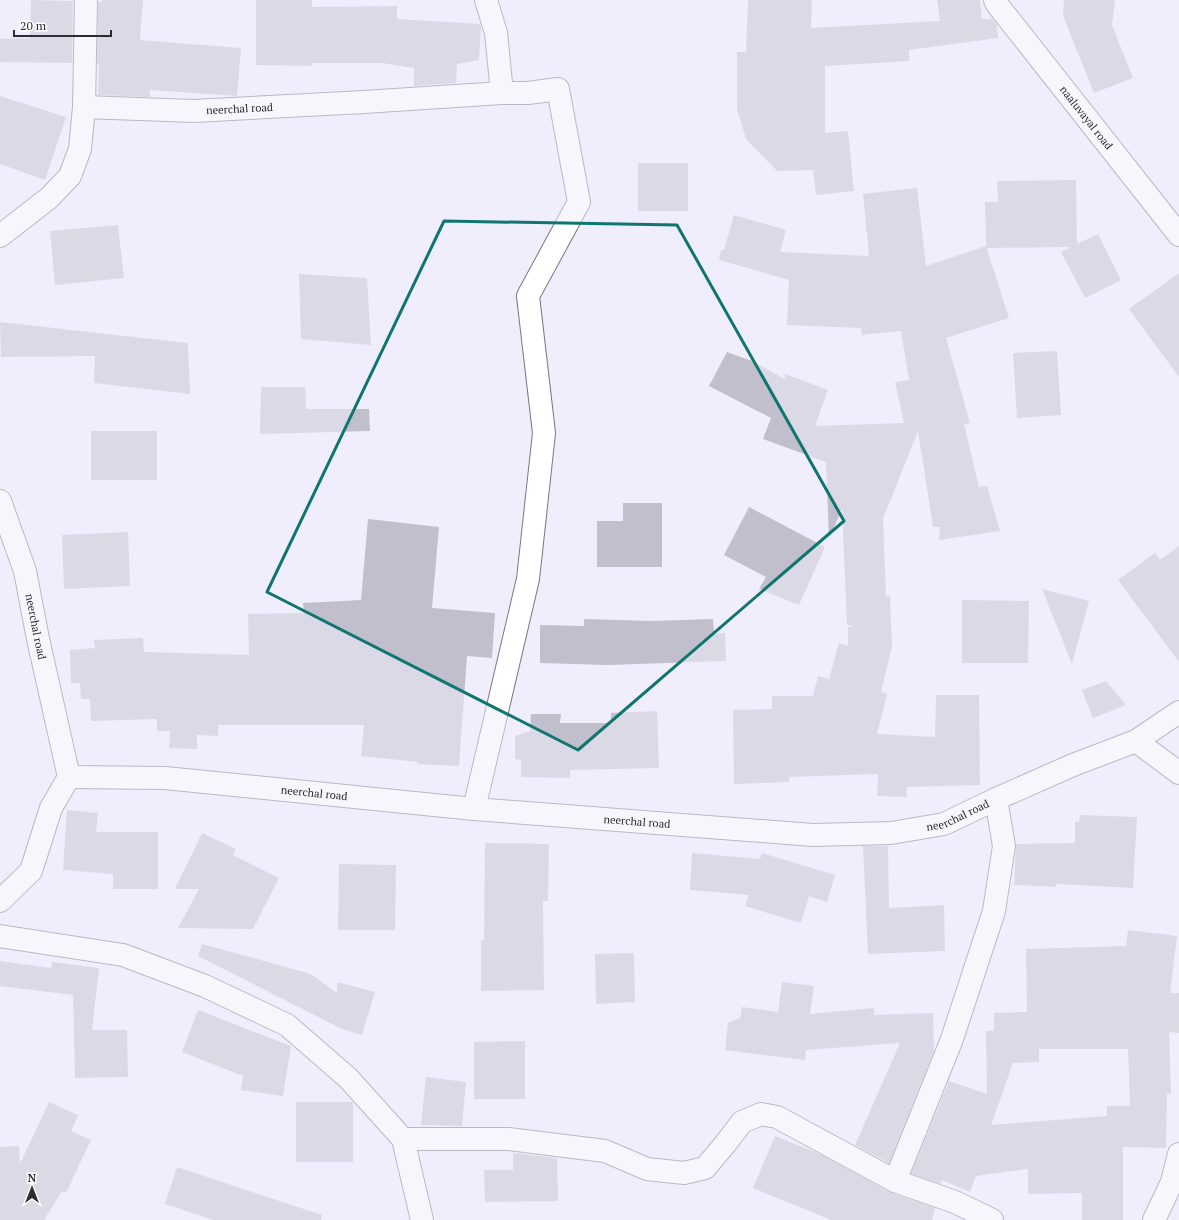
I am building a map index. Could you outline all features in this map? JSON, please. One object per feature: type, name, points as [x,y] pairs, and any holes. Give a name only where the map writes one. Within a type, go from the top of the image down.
[{"type":"street","points":[[0,236],[49,198],[70,176],[80,149],[84,107],[86,0]]},
{"type":"street","points":[[486,0],[496,33],[502,93]]},
{"type":"street","name":"naaluvayal road","points":[[995,0],[996,4],[1179,235]]},
{"type":"street","name":"neerchal road","points":[[84,107],[194,111],[502,93],[528,93],[558,89],[579,202],[528,296],[544,433],[528,578],[474,809]]},
{"type":"street","name":"neerchal road","points":[[0,501],[25,571],[38,639],[70,777],[165,778],[474,809],[813,835],[891,833],[944,824],[996,798],[1136,741],[1179,712]]},
{"type":"street","points":[[1136,741],[1179,773]]},
{"type":"street","points":[[0,901],[31,871],[51,808],[70,777]]},
{"type":"street","points":[[895,1181],[952,1039],[994,911],[1004,846],[996,798]]},
{"type":"street","points":[[0,936],[123,956],[205,986],[287,1025],[348,1078],[403,1139],[422,1220]]},
{"type":"street","points":[[403,1139],[516,1140],[605,1152],[648,1169],[684,1173],[705,1168],[742,1122],[760,1114],[777,1117],[895,1181],[955,1202],[992,1220]]},
{"type":"street","points":[[1154,1220],[1172,1182],[1179,1154]]},
{"type":"highlighted area","points":[[444,221],[677,225],[844,521],[578,750],[267,592]]},
{"type":"building","points":[[31,0],[73,1],[72,63],[0,62],[0,39],[30,38]]},
{"type":"building","points":[[102,0],[143,0],[140,40],[241,48],[237,96],[150,90],[150,97],[98,95],[98,2],[102,2]]},
{"type":"building","points":[[256,0],[312,0],[312,7],[397,6],[397,19],[480,24],[479,60],[457,64],[456,83],[414,86],[414,68],[382,63],[312,63],[312,66],[256,65]]},
{"type":"building","points":[[748,0],[812,0],[811,28],[940,21],[937,0],[980,0],[982,19],[992,19],[997,25],[998,38],[909,50],[909,61],[825,66],[825,133],[848,131],[854,191],[816,195],[813,170],[777,171],[746,139],[737,109],[737,52],[746,52]]},
{"type":"building","points":[[1064,0],[1115,0],[1112,25],[1133,78],[1094,93],[1063,16]]},
{"type":"building","points":[[0,96],[66,117],[45,180],[0,164]]},
{"type":"building","points":[[638,163],[688,163],[688,211],[638,211]]},
{"type":"building","points":[[1076,180],[1077,244],[1098,234],[1121,280],[1085,298],[1061,252],[1071,247],[986,248],[985,202],[998,202],[997,181]]},
{"type":"building","points":[[917,188],[926,266],[986,246],[1009,318],[946,338],[970,423],[964,424],[979,487],[987,486],[1000,531],[939,540],[940,527],[933,527],[918,431],[883,519],[886,596],[890,596],[892,647],[881,692],[887,694],[877,734],[935,737],[936,695],[979,695],[980,785],[907,787],[907,797],[877,796],[878,774],[789,777],[789,782],[734,784],[733,710],[772,709],[772,696],[813,696],[818,676],[829,679],[839,643],[848,646],[848,627],[853,627],[847,624],[842,509],[829,539],[826,462],[763,439],[771,418],[709,386],[727,352],[752,361],[785,379],[785,374],[828,390],[815,426],[904,423],[895,382],[909,380],[901,331],[862,335],[861,328],[787,325],[789,280],[719,260],[721,250],[724,250],[734,215],[786,230],[780,252],[869,256],[863,194]]},
{"type":"building","points":[[118,225],[124,278],[55,285],[50,231]]},
{"type":"building","points":[[1179,273],[1179,377],[1129,309]]},
{"type":"building","points":[[299,274],[367,278],[371,345],[301,339]]},
{"type":"building","points":[[0,322],[188,343],[190,394],[94,383],[95,356],[1,357]]},
{"type":"building","points":[[1057,351],[1061,415],[1017,418],[1013,353]]},
{"type":"building","points":[[261,387],[305,387],[306,409],[369,409],[370,431],[260,434]]},
{"type":"building","points":[[91,431],[157,431],[157,480],[91,480]]},
{"type":"building","points":[[623,503],[662,503],[662,567],[597,567],[597,521],[623,521]]},
{"type":"building","points":[[749,507],[825,547],[799,605],[759,589],[766,577],[724,555]]},
{"type":"building","points":[[368,519],[439,527],[432,608],[495,613],[492,658],[467,656],[459,766],[418,764],[418,762],[361,756],[364,725],[218,725],[218,736],[197,735],[197,749],[169,748],[170,731],[157,731],[157,719],[91,721],[90,699],[81,699],[80,683],[71,683],[70,650],[95,648],[94,640],[143,638],[144,652],[249,655],[248,614],[304,613],[303,603],[361,600]]},
{"type":"building","points":[[128,532],[130,586],[64,589],[62,535]]},
{"type":"building","points":[[1179,546],[1179,662],[1118,580],[1155,553],[1160,560]]},
{"type":"building","points":[[1042,589],[1089,601],[1072,664]]},
{"type":"building","points":[[962,600],[1029,601],[1028,663],[962,663]]},
{"type":"building","points":[[584,619],[651,621],[713,619],[714,634],[725,633],[726,661],[608,665],[540,663],[540,625],[584,626]]},
{"type":"building","points":[[1106,681],[1126,705],[1093,718],[1082,690]]},
{"type":"building","points":[[657,711],[659,768],[570,770],[570,778],[521,777],[521,760],[515,759],[515,736],[530,731],[531,714],[561,714],[560,723],[611,723],[611,713]]},
{"type":"building","points":[[67,810],[98,813],[96,832],[158,832],[158,889],[113,889],[113,874],[63,870]]},
{"type":"building","points":[[1080,815],[1137,817],[1133,888],[1056,884],[1056,887],[1014,885],[1016,844],[1075,843],[1075,822],[1079,822]]},
{"type":"building","points":[[202,833],[236,849],[233,855],[279,878],[253,929],[178,928],[199,889],[175,889]]},
{"type":"building","points":[[485,843],[549,844],[548,901],[543,901],[544,990],[481,991],[481,940],[484,940]]},
{"type":"building","points":[[863,846],[888,846],[889,908],[944,905],[945,951],[868,954]]},
{"type":"building","points":[[692,853],[760,859],[762,853],[835,875],[827,902],[809,896],[801,923],[745,906],[749,895],[690,890]]},
{"type":"building","points":[[339,864],[396,865],[395,930],[338,930]]},
{"type":"building","points":[[1128,930],[1177,936],[1170,993],[1179,993],[1179,1033],[1169,1032],[1171,1094],[1167,1094],[1166,1148],[1123,1147],[1123,1220],[1082,1220],[1082,1193],[1028,1194],[1028,1169],[976,1176],[970,1192],[942,1180],[941,1184],[911,1174],[949,1081],[987,1094],[986,1031],[994,1031],[994,1013],[1027,1012],[1026,949],[1126,946]],"holes":[[[1039,1049],[1128,1049],[1130,1106],[1107,1106],[1107,1116],[991,1125],[1013,1063],[1039,1062]]]},
{"type":"building","points":[[202,944],[311,974],[337,993],[337,982],[375,992],[362,1035],[342,1029],[198,956]]},
{"type":"building","points":[[634,953],[635,1002],[596,1004],[595,954]]},
{"type":"building","points":[[0,961],[51,968],[52,962],[99,968],[92,1030],[127,1030],[128,1077],[75,1078],[73,995],[0,986]]},
{"type":"building","points":[[782,982],[814,986],[810,1014],[874,1008],[874,1015],[933,1013],[934,1051],[889,1163],[855,1145],[900,1043],[806,1050],[805,1060],[725,1050],[728,1023],[740,1018],[742,1007],[778,1012]]},
{"type":"building","points":[[198,1010],[291,1046],[283,1096],[241,1090],[243,1076],[182,1052]]},
{"type":"building","points":[[525,1041],[525,1099],[474,1099],[474,1042]]},
{"type":"building","points":[[426,1077],[466,1082],[462,1126],[421,1125]]},
{"type":"building","points":[[49,1102],[78,1115],[71,1131],[91,1140],[66,1193],[62,1191],[44,1220],[0,1220],[0,1147],[19,1146],[20,1164]]},
{"type":"building","points":[[296,1102],[353,1102],[353,1162],[296,1162]]},
{"type":"building","points":[[775,1136],[822,1155],[889,1192],[935,1208],[932,1220],[831,1220],[753,1188]]},
{"type":"building","points":[[513,1153],[557,1158],[558,1201],[485,1202],[484,1170],[513,1170]]},
{"type":"building","points":[[177,1167],[322,1215],[321,1220],[213,1220],[165,1204]]}]
